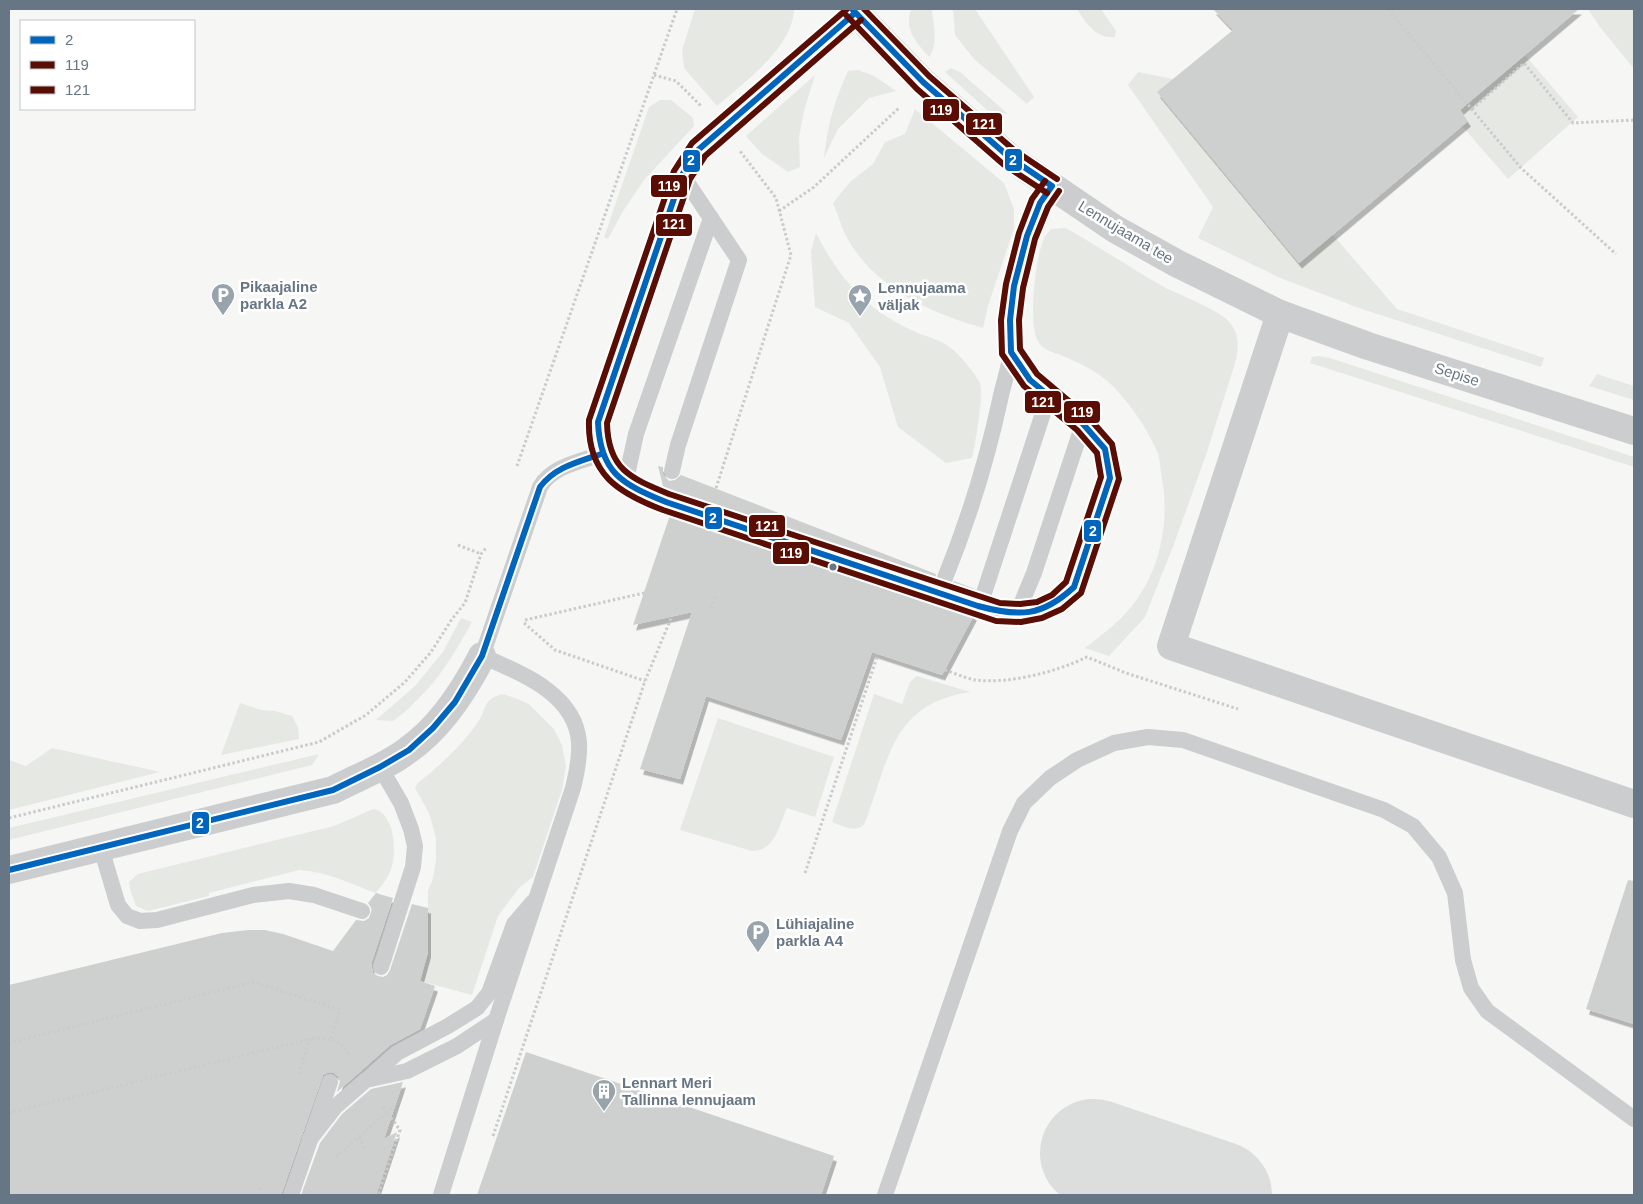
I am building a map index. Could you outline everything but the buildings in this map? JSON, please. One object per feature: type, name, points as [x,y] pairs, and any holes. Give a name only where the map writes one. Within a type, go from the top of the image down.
[{"type":"street","name":"Lennujaama tee","points":[[854,11],[923,82],[1009,157],[1115,228],[1178,264],[1280,314]]},
{"type":"street","name":"Sepise","points":[[1280,314],[1368,346],[1634,431]]},
{"type":"street","points":[[1280,314],[1171,646],[1634,804]]},
{"type":"street","points":[[9,870],[333,790],[380,767],[409,750],[433,728],[456,702],[482,656]]},
{"type":"lane","points":[[666,502],[625,484],[601,454],[597,440],[598,422],[682,175],[698,150],[854,11]]},
{"type":"lane","points":[[672,471],[678,445],[739,260],[682,175]]},
{"type":"lane","points":[[945,578],[956,550],[992,438],[1010,352],[1010,320],[1014,286],[1027,236],[1040,203],[1052,186]]},
{"type":"lane","points":[[625,484],[636,434],[711,218]]},
{"type":"lane","points":[[1010,352],[1030,380],[1049,395],[1083,424],[1105,449],[1110,478],[1074,587],[1051,606],[1036,612],[1017,614],[998,612],[978,606],[984,593],[1049,395]]},
{"type":"lane","points":[[1017,614],[1034,573],[1083,424]]},
{"type":"lane","points":[[441,1195],[496,1020],[574,788],[579,760],[578,739],[571,717],[559,700],[541,684],[482,656],[540,486],[545,478],[555,471],[601,454]]},
{"type":"lane","points":[[885,1195],[1010,831],[1024,802],[1050,778],[1077,760],[1114,743],[1148,737],[1183,740],[1384,810],[1413,826],[1439,857],[1454,893],[1463,960],[1470,988],[1487,1011],[1634,1119]]},
{"type":"lane","points":[[380,767],[401,803],[415,846],[413,866],[381,967]]},
{"type":"lane","points":[[101,848],[118,906],[127,916],[140,921],[157,920],[253,895],[289,891],[314,895],[362,911]]},
{"type":"lane","points":[[310,1139],[335,1107],[397,1053],[477,1008],[489,993],[514,924],[538,895]]},
{"type":"lane","points":[[366,1080],[407,1071],[457,1046],[496,1020]]},
{"type":"lane","points":[[291,1195],[330,1082]]},
{"type":"path","points":[[514,474],[677,9]]},
{"type":"path","points":[[1388,9],[1521,168],[1616,254]]},
{"type":"path","points":[[1472,109],[1524,63],[1573,123],[1634,120]]},
{"type":"path","points":[[779,211],[814,186],[901,106]]},
{"type":"path","points":[[458,545],[481,554]]},
{"type":"path","points":[[9,818],[319,742],[366,715],[404,682],[430,652],[465,603],[481,554],[488,545]]},
{"type":"path","points":[[644,593],[522,620],[555,650],[645,681]]},
{"type":"path","points":[[711,608],[716,594]]},
{"type":"path","points":[[465,603],[498,613]]},
{"type":"path","points":[[492,1139],[645,681],[672,616]]},
{"type":"path","points":[[806,873],[878,654]]},
{"type":"path","points":[[945,670],[974,680],[1000,680],[1066,667],[1087,657],[1126,673],[1247,712]]},
{"type":"path","points":[[9,1043],[254,982],[340,1010],[331,1039]]},
{"type":"path","points":[[9,1114],[310,1038]]},
{"type":"path","points":[[365,1149],[359,1137],[387,1112],[400,1130],[378,1195]]},
{"type":"shaded area","points":[[695,9],[794,9],[792,23],[776,51],[753,75],[717,106],[684,68],[682,50]]},
{"type":"shaded area","points":[[911,9],[932,9],[935,40],[929,57],[912,35],[909,23]]},
{"type":"shaded area","points":[[953,9],[975,9],[1034,97],[1027,104],[974,59],[955,35]]},
{"type":"shaded area","points":[[1077,9],[1101,9],[1116,31],[1115,37],[1108,37],[1097,33],[1088,25]]},
{"type":"shaded area","points":[[1374,9],[1441,9],[1499,77],[1525,55],[1578,117],[1508,179],[1462,126],[1468,120]]},
{"type":"shaded area","points":[[1588,9],[1634,9],[1634,69],[1600,27]]},
{"type":"shaded area","points":[[951,68],[960,72],[1008,114],[987,110],[945,72]]},
{"type":"shaded area","points":[[858,70],[874,76],[896,91],[869,98],[838,129],[824,158],[827,134],[839,93],[848,71]]},
{"type":"shaded area","points":[[1138,72],[1173,79],[1333,235],[1397,309],[1544,358],[1541,367],[1356,307],[1280,278],[1198,238],[1213,207],[1128,85]]},
{"type":"shaded area","points":[[815,75],[804,111],[799,137],[800,167],[788,172],[762,154],[746,136]]},
{"type":"shaded area","points":[[660,100],[671,100],[693,118],[694,126],[644,180],[623,211],[608,239],[604,237],[649,107]]},
{"type":"shaded area","points":[[915,109],[1004,183],[1014,209],[1014,228],[988,306],[983,328],[941,314],[922,305],[885,282],[869,268],[855,251],[844,232],[833,203],[850,182],[873,164],[885,142],[905,134]]},
{"type":"shaded area","points":[[1066,228],[1164,287],[1219,314],[1231,324],[1236,332],[1238,341],[1236,360],[1206,455],[1145,617],[1109,656],[1085,648],[1124,615],[1135,602],[1152,573],[1162,540],[1165,507],[1164,490],[1158,454],[1154,445],[1136,414],[1121,394],[1096,373],[1046,349],[1040,344],[1035,333],[1033,307],[1035,277],[1040,250],[1044,238],[1051,229]]},
{"type":"shaded area","points":[[816,233],[843,277],[860,296],[905,327],[945,344],[957,353],[974,374],[980,383],[981,398],[972,458],[946,463],[898,427],[880,367],[849,323],[815,307],[811,251]]},
{"type":"shaded area","points":[[1319,356],[1634,457],[1634,467],[1310,363],[1312,357]]},
{"type":"shaded area","points":[[1597,374],[1634,386],[1634,400],[1589,386]]},
{"type":"shaded area","points":[[461,618],[472,622],[453,654],[431,685],[409,708],[393,721],[376,720],[415,686],[443,652]]},
{"type":"shaded area","points":[[917,676],[970,692],[944,699],[923,709],[908,723],[896,739],[887,758],[864,825],[852,829],[832,822],[874,694],[902,704],[910,682]]},
{"type":"shaded area","points":[[502,694],[529,704],[554,729],[562,745],[566,766],[562,790],[533,877],[519,888],[498,916],[472,995],[420,981],[428,952],[428,891],[433,878],[436,859],[436,838],[429,813],[415,788],[417,784],[459,746],[480,719],[485,706],[490,700]]},
{"type":"shaded area","points":[[240,703],[261,710],[275,711],[292,716],[298,727],[299,739],[221,755]]},
{"type":"shaded area","points":[[718,718],[834,757],[815,817],[787,808],[771,842],[760,850],[752,851],[680,830]]},
{"type":"shaded area","points":[[52,748],[160,772],[9,810],[9,760],[26,766]]},
{"type":"shaded area","points":[[319,754],[312,765],[9,840],[9,828]]},
{"type":"shaded area","points":[[373,809],[381,812],[391,827],[394,847],[392,867],[385,882],[376,893],[328,875],[299,870],[209,893],[209,896],[148,911],[136,906],[129,882],[138,874],[334,826]]},
{"type":"taxiway","points":[[1094,1153],[1218,1195]]},
{"type":"transit line","name":"119","points":[[847,9],[692,143],[674,171],[589,420],[593,454],[608,479],[632,496],[663,510],[996,621],[1021,622],[1042,618],[1062,609],[1081,593],[1119,479],[1112,444],[1089,418],[1037,374],[1020,349],[1019,320],[1023,288],[1035,239],[1048,207],[1059,191]]},
{"type":"transit line","name":"2","points":[[852,9],[923,82],[1009,157],[1052,186],[1040,203],[1027,236],[1014,286],[1010,320],[1011,352],[1030,380],[1083,424],[1105,449],[1110,478],[1074,587],[1062,597],[1040,609],[1018,613],[978,606],[666,502],[626,482],[616,474],[603,453],[598,422],[682,175],[698,150],[855,13]]},
{"type":"transit line","name":"121","points":[[864,9],[929,76],[1014,150],[1057,179]]},
{"type":"transit line","name":"119","points":[[846,15],[917,89],[1003,164],[1047,193]]},
{"type":"transit line","name":"121","points":[[861,20],[705,156],[690,179],[607,423],[608,439],[612,451],[624,470],[643,483],[669,494],[1000,603],[1020,604],[1037,602],[1052,595],[1066,582],[1101,477],[1097,453],[1077,430],[1024,386],[1002,354],[1001,320],[1006,284],[1019,233],[1032,199],[1045,181]]},
{"type":"transit line","name":"2","points":[[9,870],[333,790],[380,767],[409,750],[433,728],[455,702],[482,656],[540,487],[560,470],[601,454]]},
{"type":"place","name":"Pikaajaline parkla A2","points":[[223,316]]},
{"type":"place","name":"Lennujaama väljak","points":[[860,317]]},
{"type":"place","name":"Lühiajaline parkla A4","points":[[758,953]]},
{"type":"place","name":"Lennart Meri Tallinna lennujaam","points":[[604,1112]]}]
